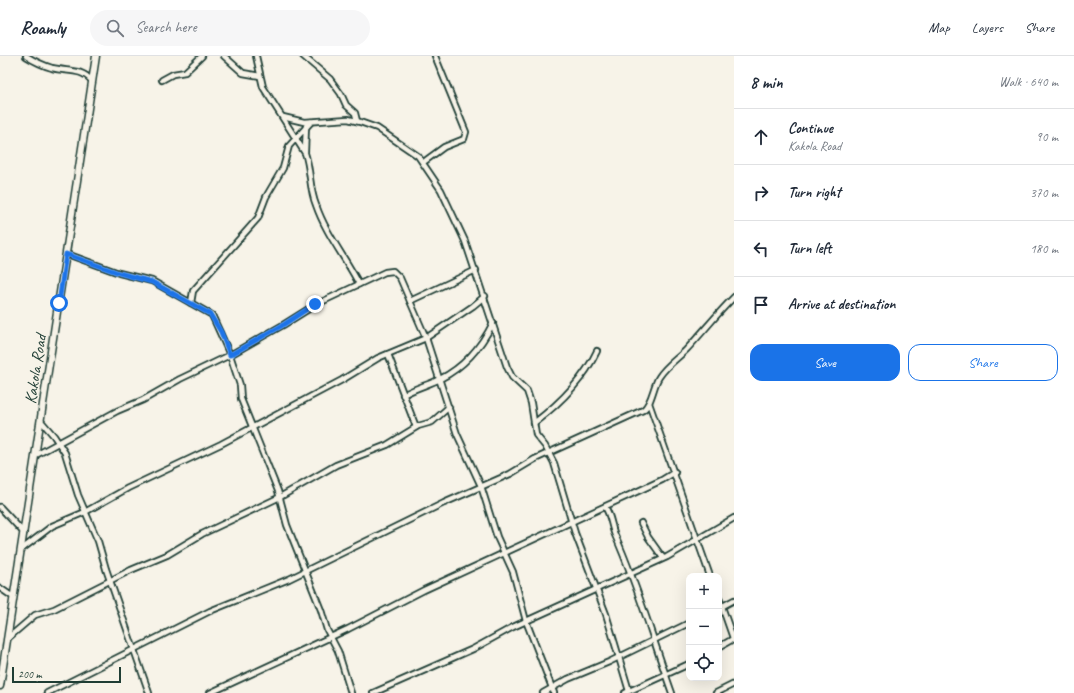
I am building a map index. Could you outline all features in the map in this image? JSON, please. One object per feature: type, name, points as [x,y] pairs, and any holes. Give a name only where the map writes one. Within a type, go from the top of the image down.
[{"type":"main road","name":"Kakola Road","points":[[0,686],[96,56]]},
{"type":"street","points":[[26,56],[50,67],[86,74],[92,82]]},
{"type":"street","points":[[162,80],[172,74],[185,72],[202,56]]},
{"type":"street","points":[[224,56],[243,73],[260,76]]},
{"type":"street","points":[[256,56],[260,76],[267,95],[305,154],[308,162],[315,204],[332,240],[347,262],[359,284]]},
{"type":"street","points":[[303,56],[330,79],[341,94],[346,106],[355,113],[357,121]]},
{"type":"street","points":[[425,161],[444,147],[464,138],[466,132],[435,56]]},
{"type":"street","points":[[282,117],[298,121],[312,122],[338,120],[357,121],[377,128],[418,156],[441,190],[465,241],[485,296],[510,374],[527,391],[536,435],[549,453],[586,565],[597,588],[619,657],[627,692],[686,665]]},
{"type":"street","points":[[191,303],[194,291],[258,218],[266,197],[283,168],[289,146],[295,137],[312,122]]},
{"type":"street","points":[[305,154],[306,126]]},
{"type":"street","points":[[66,254],[119,273],[152,282],[212,315],[230,355],[240,385],[241,399],[280,497],[287,525],[306,570],[330,638],[338,651],[351,693]]},
{"type":"street","points":[[410,301],[476,270]]},
{"type":"street","points":[[36,455],[59,444],[117,411],[143,400],[180,378],[230,355],[283,325],[315,304],[386,272],[393,271],[400,278],[426,338],[457,434],[481,486],[497,537],[513,572],[526,621],[553,691]]},
{"type":"street","points":[[22,549],[52,526],[85,512],[337,382],[388,354],[426,338],[474,306],[485,296]]},
{"type":"street","points":[[47,693],[210,611],[289,579],[481,486],[510,474],[524,464],[638,413],[646,408],[649,403],[654,385],[661,374],[686,350],[709,323],[734,298]]},
{"type":"street","points":[[403,395],[440,379],[459,366],[477,350],[493,323]]},
{"type":"street","points":[[534,422],[556,406],[590,364],[597,351]]},
{"type":"street","points":[[388,354],[416,427]]},
{"type":"street","points":[[649,403],[675,472],[709,573]]},
{"type":"street","points":[[7,640],[35,615],[54,609],[132,570],[167,555],[221,524],[280,497],[336,465],[382,447],[416,427],[432,422],[449,407]]},
{"type":"street","points":[[41,421],[65,453],[85,512],[98,541],[110,582],[149,693]]},
{"type":"street","points":[[210,693],[330,638],[424,590],[572,520],[605,507],[621,498],[662,480],[675,472]]},
{"type":"street","points":[[0,507],[24,532]]},
{"type":"street","points":[[605,507],[609,512],[612,528],[632,572],[672,693]]},
{"type":"street","points":[[373,693],[473,649],[526,621],[663,558],[734,518]]},
{"type":"street","points":[[641,523],[648,537],[663,558]]},
{"type":"street","points":[[0,588],[13,597]]},
{"type":"street","points":[[722,606],[734,600]]},
{"type":"street","points":[[721,609],[734,640],[722,646]]},
{"type":"street","points":[[543,693],[553,691],[568,679],[619,657],[686,624]]},
{"type":"street","points":[[716,693],[734,684]]},
{"type":"route","points":[[59,303],[66,254],[167,288],[212,315],[221,332],[230,355],[283,325],[315,304]]}]
